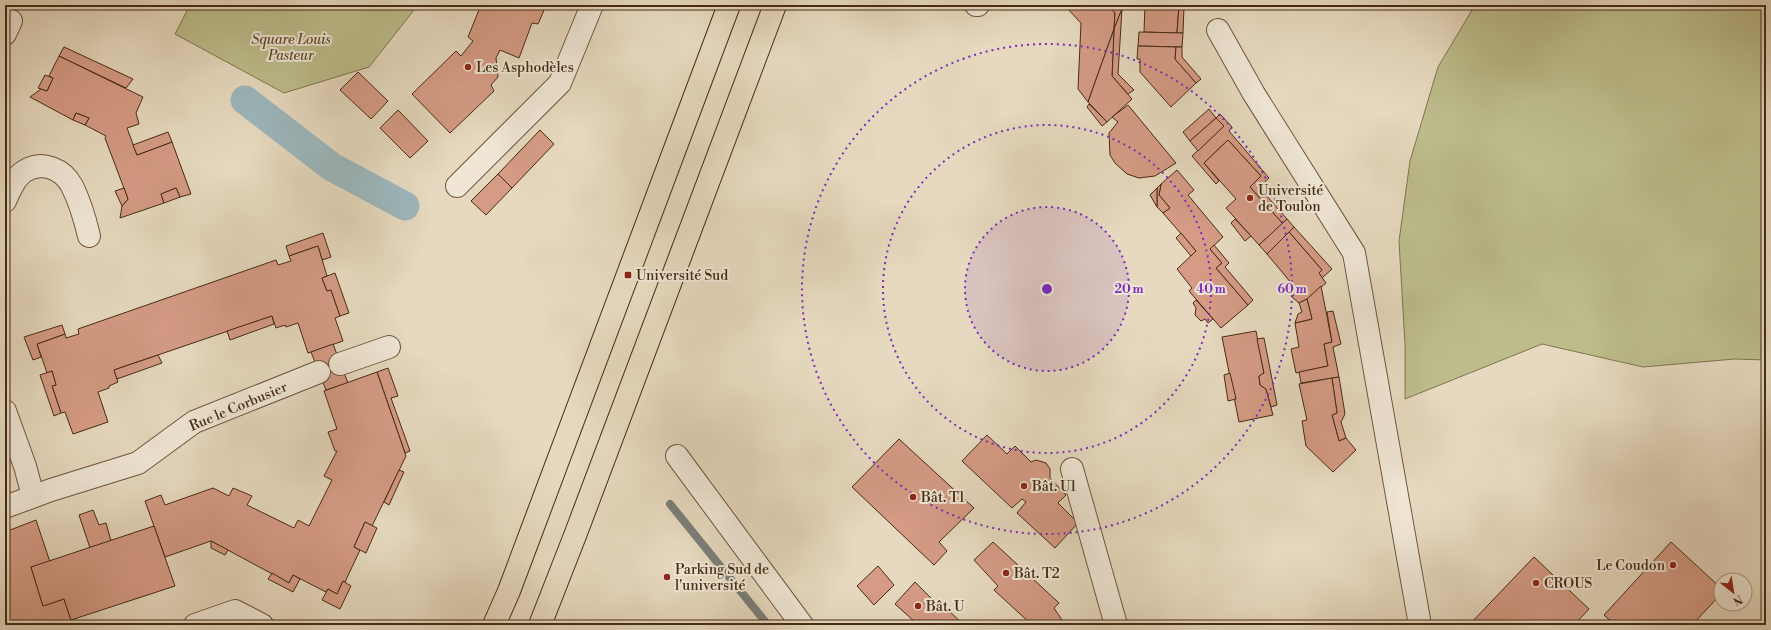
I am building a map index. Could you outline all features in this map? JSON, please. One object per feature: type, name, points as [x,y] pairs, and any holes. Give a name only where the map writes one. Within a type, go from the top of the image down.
[{"type":"main road","points":[[494,625],[509,591],[590,372],[652,215],[729,5]]},
{"type":"main road","points":[[540,625],[774,5]]},
{"type":"street","points":[[457,186],[560,83],[592,5]]},
{"type":"street","points":[[1218,30],[1254,94],[1354,253],[1420,625]]},
{"type":"street","points":[[5,201],[14,181],[24,171],[39,166],[47,166],[65,177],[72,185],[79,202],[89,236]]},
{"type":"street","points":[[340,364],[389,347]]},
{"type":"street","name":"Rue le Corbusier","points":[[5,507],[33,496],[138,463],[194,422],[319,372]]},
{"type":"street","points":[[5,411],[33,496]]},
{"type":"street","points":[[677,456],[802,625]]},
{"type":"street","points":[[1072,469],[1116,625]]},
{"type":"street","points":[[195,625],[235,611],[262,625]]},
{"type":"green space","name":"Square Louis Pasteur","points":[[190,5],[418,5],[369,67],[284,93],[175,34]]},
{"type":"green space","points":[[1475,5],[1766,5],[1766,360],[1735,359],[1643,367],[1542,344],[1405,399],[1405,344],[1399,241],[1410,161],[1438,67]]},
{"type":"building","name":"Les Asphodèles","points":[[481,5],[539,5],[545,8],[538,24],[532,23],[519,58],[500,50],[496,58],[498,77],[491,85],[494,91],[450,133],[412,94],[456,51],[461,56],[473,41],[468,37]]},
{"type":"building","points":[[1064,5],[1108,5],[1115,13],[1114,29],[1088,102],[1078,89],[1081,23]]},
{"type":"building","points":[[1108,5],[1118,5],[1122,9],[1114,29],[1115,13]]},
{"type":"building","points":[[1145,5],[1179,5],[1177,33],[1144,32]]},
{"type":"building","points":[[1179,6],[1184,6],[1183,33],[1177,33]]},
{"type":"building","points":[[1122,9],[1118,74],[1134,90],[1128,94],[1112,76],[1114,29]]},
{"type":"building","points":[[1114,29],[1112,76],[1132,99],[1107,122],[1088,102]]},
{"type":"building","points":[[1139,32],[1183,33],[1182,47],[1138,46]]},
{"type":"building","points":[[1138,46],[1176,47],[1175,59],[1196,83],[1171,107],[1140,72],[1140,59],[1137,59]]},
{"type":"building","points":[[64,47],[133,79],[126,88],[59,56]]},
{"type":"building","points":[[1176,47],[1182,47],[1182,57],[1201,79],[1196,83],[1175,59]]},
{"type":"building","points":[[59,56],[143,97],[136,113],[139,124],[127,128],[137,155],[172,142],[191,194],[180,197],[176,188],[161,194],[164,203],[120,218],[122,206],[128,199],[105,138],[106,136],[85,125],[89,118],[76,113],[73,120],[30,97],[41,89],[47,91],[53,78],[49,76]]},
{"type":"building","points":[[358,72],[388,101],[371,119],[340,90]]},
{"type":"building","points":[[45,75],[53,78],[47,91],[38,88]]},
{"type":"building","points":[[1089,104],[1107,122],[1102,126],[1087,107]]},
{"type":"building","points":[[1128,105],[1176,163],[1155,176],[1139,178],[1127,174],[1115,163],[1110,155],[1109,133],[1118,122],[1112,117]]},
{"type":"building","points":[[1209,109],[1216,118],[1190,141],[1183,132]]},
{"type":"building","points":[[398,110],[428,141],[410,158],[380,128]]},
{"type":"building","points":[[76,113],[89,118],[85,125],[73,120]]},
{"type":"building","points":[[1220,114],[1232,127],[1229,131],[1269,178],[1259,187],[1287,219],[1283,224],[1250,187],[1261,176],[1228,140],[1204,163],[1219,181],[1216,184],[1192,156],[1224,126],[1216,118]]},
{"type":"building","points":[[1216,118],[1224,126],[1198,151],[1190,141]]},
{"type":"building","points":[[540,130],[554,144],[512,188],[498,174]]},
{"type":"building","points":[[168,132],[172,142],[137,155],[133,145]]},
{"type":"building","points":[[1228,140],[1261,176],[1250,187],[1283,224],[1259,245],[1226,208],[1236,199],[1204,163]]},
{"type":"building","points":[[1177,170],[1194,190],[1188,195],[1223,237],[1210,249],[1222,263],[1216,268],[1248,305],[1221,328],[1189,291],[1192,288],[1177,269],[1196,251],[1163,213],[1170,208],[1159,195],[1161,184]]},
{"type":"building","points":[[498,174],[512,188],[486,215],[471,201]]},
{"type":"building","points":[[1161,184],[1159,195],[1170,208],[1163,213],[1157,207],[1157,188]]},
{"type":"building","points":[[124,188],[128,199],[122,206],[115,191]]},
{"type":"building","points":[[176,188],[180,197],[164,203],[161,194]]},
{"type":"building","points":[[1157,188],[1157,207],[1150,195]]},
{"type":"building","points":[[1235,219],[1251,236],[1245,241],[1231,223]]},
{"type":"building","points":[[1287,219],[1294,227],[1267,254],[1259,245]]},
{"type":"building","points":[[1294,227],[1332,269],[1322,278],[1319,273],[1322,270],[1289,232]]},
{"type":"building","points":[[1289,232],[1322,270],[1319,273],[1326,283],[1307,299],[1299,303],[1292,297],[1297,290],[1267,254]]},
{"type":"building","points":[[323,233],[331,257],[322,260],[318,246],[289,256],[286,246]]},
{"type":"building","points":[[1181,233],[1196,251],[1191,256],[1176,238]]},
{"type":"building","points":[[1214,245],[1229,263],[1225,267],[1253,300],[1248,305],[1216,268],[1222,263],[1210,249]]},
{"type":"building","points":[[318,246],[327,276],[322,278],[327,291],[331,290],[340,316],[335,318],[343,341],[308,353],[298,323],[286,327],[285,325],[276,328],[272,316],[114,370],[118,382],[109,386],[109,388],[98,392],[108,422],[73,434],[65,412],[61,413],[52,386],[56,385],[52,371],[47,373],[37,344],[65,334],[66,338],[79,334],[78,329],[276,260],[278,265],[291,261],[289,256]]},
{"type":"building","points":[[335,273],[349,313],[340,316],[331,290],[327,291],[322,278]]},
{"type":"building","points":[[1321,286],[1332,342],[1324,344],[1328,366],[1296,373],[1291,349],[1299,347],[1295,323],[1312,319],[1307,299]]},
{"type":"building","points":[[1307,299],[1312,319],[1295,323],[1298,314],[1302,312],[1299,303]]},
{"type":"building","points":[[1196,300],[1213,319],[1208,323],[1205,319],[1201,321],[1195,315],[1196,308],[1193,303]]},
{"type":"building","points":[[1333,311],[1341,344],[1333,347],[1339,377],[1301,383],[1299,372],[1328,366],[1324,344],[1332,342],[1327,312]]},
{"type":"building","points":[[272,316],[274,324],[230,340],[227,331]]},
{"type":"building","points":[[62,325],[65,334],[37,344],[41,357],[33,360],[24,337]]},
{"type":"building","points":[[1256,331],[1264,373],[1259,376],[1260,385],[1266,389],[1273,415],[1239,422],[1222,337]]},
{"type":"building","points":[[1264,338],[1277,405],[1271,407],[1266,389],[1260,385],[1259,376],[1264,373],[1257,339]]},
{"type":"building","points":[[333,344],[348,383],[326,390],[311,352]]},
{"type":"building","points":[[158,355],[162,363],[117,379],[114,370]]},
{"type":"building","points":[[388,368],[398,396],[391,398],[410,451],[405,453],[377,372]]},
{"type":"building","points":[[52,371],[56,385],[52,386],[61,413],[54,416],[40,375]]},
{"type":"building","points":[[377,372],[406,456],[372,526],[365,522],[354,547],[360,550],[345,582],[343,581],[337,594],[328,589],[326,592],[293,575],[289,583],[211,541],[165,557],[145,501],[161,495],[165,505],[213,488],[229,496],[233,488],[252,496],[247,505],[294,528],[298,520],[309,526],[332,480],[324,476],[337,451],[335,451],[328,432],[337,429],[324,391]]},
{"type":"building","points":[[1230,373],[1236,399],[1228,401],[1224,375]]},
{"type":"building","points":[[1339,377],[1345,414],[1341,422],[1346,438],[1339,441],[1332,415],[1337,413],[1332,378]]},
{"type":"building","points":[[1332,378],[1337,413],[1332,415],[1339,441],[1346,438],[1356,450],[1333,472],[1306,446],[1302,421],[1307,420],[1299,384]]},
{"type":"building","name":"Bât. U1","points":[[987,435],[1007,454],[1015,446],[1031,462],[1036,460],[1046,463],[1050,469],[1050,478],[1066,495],[1058,503],[1078,523],[1055,548],[1017,513],[1026,502],[1022,499],[1012,508],[962,461]]},
{"type":"building","name":"Bât. T1","points":[[899,439],[974,508],[939,542],[947,551],[934,565],[852,487]]},
{"type":"building","points":[[399,470],[404,472],[389,505],[384,502]]},
{"type":"building","points":[[93,510],[99,525],[106,523],[111,541],[90,548],[79,515]]},
{"type":"building","points":[[36,520],[50,562],[31,567],[43,606],[64,599],[71,620],[57,625],[5,625],[5,532]]},
{"type":"building","points":[[365,522],[377,528],[366,553],[354,547]]},
{"type":"building","points":[[154,526],[175,586],[71,620],[64,599],[43,606],[31,567]]},
{"type":"building","points":[[211,541],[228,550],[225,555],[211,548]]},
{"type":"building","name":"Bât. T2","points":[[993,542],[1059,603],[1054,608],[1062,620],[1056,625],[1044,625],[1041,622],[1037,625],[1032,625],[994,590],[998,586],[974,560]]},
{"type":"building","name":"Le Coudon","points":[[1671,542],[1713,581],[1713,603],[1692,625],[1615,625],[1604,615]]},
{"type":"building","name":"CROUS","points":[[1534,557],[1589,609],[1574,625],[1469,625]]},
{"type":"building","points":[[878,566],[894,585],[874,605],[857,586]]},
{"type":"building","points":[[272,573],[289,583],[293,575],[300,579],[293,592],[268,579]]},
{"type":"building","points":[[343,581],[351,586],[340,609],[322,600],[328,589],[337,594]]},
{"type":"building","name":"Bât. U","points":[[915,582],[944,611],[946,608],[964,625],[912,625],[915,622],[895,604]]},
{"type":"waterway","points":[[245,100],[332,167],[405,206]]},
{"type":"waterway","points":[[670,504],[768,625]]},
{"type":"place","name":"Les Asphodèles","points":[[468,67]]},
{"type":"place","name":"Université de Toulon","points":[[1250,198]]},
{"type":"place","name":"Université Sud","points":[[628,275]]},
{"type":"place","name":"Bât. U1","points":[[1024,486]]},
{"type":"place","name":"Bât. T1","points":[[913,497]]},
{"type":"place","name":"Le Coudon","points":[[1673,565]]},
{"type":"place","name":"Bât. T2","points":[[1006,573]]},
{"type":"place","name":"Parking Sud de l'université","points":[[667,577]]},
{"type":"place","name":"CROUS","points":[[1536,583]]},
{"type":"place","name":"Bât. U","points":[[918,606]]}]
